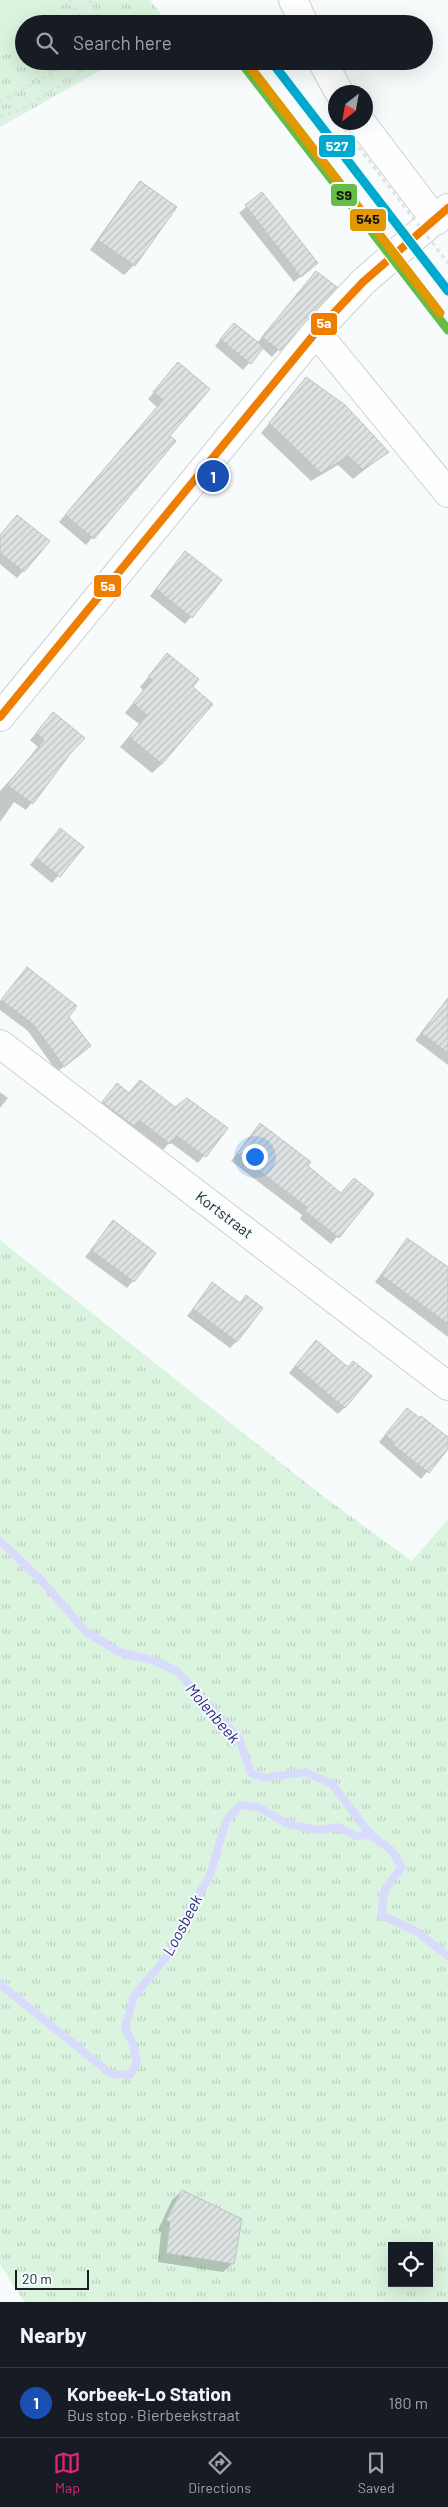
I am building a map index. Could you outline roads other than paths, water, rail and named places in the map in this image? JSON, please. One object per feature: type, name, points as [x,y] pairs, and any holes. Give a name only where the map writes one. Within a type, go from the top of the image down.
[{"type":"street","points":[[293,0],[300,15]]},
{"type":"street","points":[[327,70],[335,85]]},
{"type":"street","points":[[0,717],[316,332],[363,282],[442,214],[368,130]]},
{"type":"street","points":[[316,332],[448,493]]},
{"type":"street","name":"Kortstraat","points":[[0,1044],[448,1386]]},
{"type":"waterway","name":"Molenbeek","points":[[0,1541],[44,1583],[85,1631],[119,1652],[155,1661],[177,1671],[239,1738],[251,1773],[265,1778],[305,1772],[332,1784],[371,1835],[391,1850],[402,1867],[385,1889],[381,1915],[416,1931],[448,1956]]},
{"type":"waterway","name":"Loosbeek","points":[[0,1984],[111,2074],[130,2075],[137,2063],[133,2044],[125,2028],[134,1996],[174,1948],[188,1913],[210,1875],[226,1821],[240,1805],[258,1807],[288,1824],[318,1830],[338,1827],[356,1836],[371,1835]]},
{"type":"place","name":"Korbeek-Lo Station","points":[[213,476]]}]
